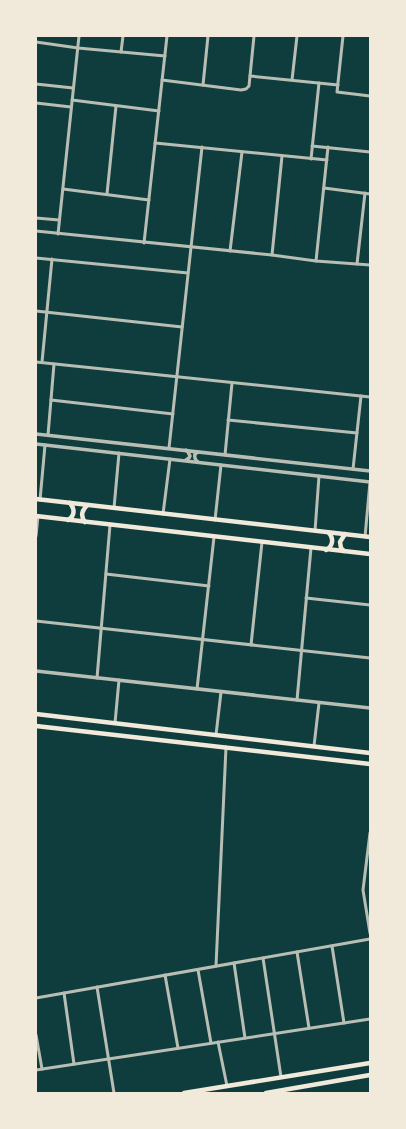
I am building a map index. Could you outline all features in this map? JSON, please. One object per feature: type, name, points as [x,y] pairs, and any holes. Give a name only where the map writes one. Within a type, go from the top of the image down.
[{"type":"main road","points":[[38,499],[368,537]]},
{"type":"main road","points":[[68,520],[74,512],[74,508],[70,503]]},
{"type":"main road","points":[[85,522],[82,512],[88,505]]},
{"type":"main road","points":[[37,516],[370,554]]},
{"type":"main road","points":[[326,550],[330,548],[332,542],[332,538],[329,533]]},
{"type":"main road","points":[[344,551],[341,548],[340,539],[345,534]]},
{"type":"main road","points":[[36,714],[370,752]]},
{"type":"main road","points":[[47,727],[46,721],[49,716]]},
{"type":"main road","points":[[36,726],[370,764]]},
{"type":"main road","points":[[186,1093],[370,1063]]},
{"type":"main road","points":[[266,1093],[370,1075]]},
{"type":"street","points":[[58,234],[79,36]]},
{"type":"street","points":[[121,52],[123,36]]},
{"type":"street","points":[[144,243],[167,36]]},
{"type":"street","points":[[203,85],[208,36]]},
{"type":"street","points":[[162,80],[241,90],[246,89],[249,86],[254,36]]},
{"type":"street","points":[[292,80],[297,36]]},
{"type":"street","points":[[343,36],[337,92],[370,96]]},
{"type":"street","points":[[36,42],[78,48],[165,56]]},
{"type":"street","points":[[250,76],[338,85]]},
{"type":"street","points":[[311,159],[319,83]]},
{"type":"street","points":[[36,84],[73,88]]},
{"type":"street","points":[[72,100],[159,111]]},
{"type":"street","points":[[36,103],[71,107]]},
{"type":"street","points":[[107,194],[116,106]]},
{"type":"street","points":[[155,142],[327,160]]},
{"type":"street","points":[[312,146],[370,152]]},
{"type":"street","points":[[169,448],[202,147]]},
{"type":"street","points":[[316,261],[328,147]]},
{"type":"street","points":[[230,251],[242,152]]},
{"type":"street","points":[[272,255],[282,156]]},
{"type":"street","points":[[324,188],[370,194]]},
{"type":"street","points":[[62,189],[149,200]]},
{"type":"street","points":[[357,264],[365,193]]},
{"type":"street","points":[[36,218],[59,220]]},
{"type":"street","points":[[36,231],[272,255],[316,261],[370,265]]},
{"type":"street","points":[[36,258],[188,273]]},
{"type":"street","points":[[42,362],[52,259]]},
{"type":"street","points":[[36,311],[182,328]]},
{"type":"street","points":[[36,362],[370,397]]},
{"type":"street","points":[[48,435],[54,364]]},
{"type":"street","points":[[225,455],[232,383]]},
{"type":"street","points":[[353,469],[361,396]]},
{"type":"street","points":[[51,400],[173,414]]},
{"type":"street","points":[[228,420],[357,434]]},
{"type":"street","points":[[36,434],[370,471]]},
{"type":"street","points":[[36,444],[370,482],[368,537]]},
{"type":"street","points":[[38,499],[45,445]]},
{"type":"street","points":[[185,450],[190,456],[188,460],[185,461]]},
{"type":"street","points":[[198,462],[194,456],[197,452],[199,452]]},
{"type":"street","points":[[114,508],[119,453]]},
{"type":"street","points":[[163,514],[170,459]]},
{"type":"street","points":[[215,520],[220,465]]},
{"type":"street","points":[[315,531],[319,476]]},
{"type":"street","points":[[36,536],[37,516]]},
{"type":"street","points":[[97,678],[110,525]]},
{"type":"street","points":[[197,689],[214,537]]},
{"type":"street","points":[[251,645],[262,542]]},
{"type":"street","points":[[297,700],[311,548]]},
{"type":"street","points":[[106,574],[209,586]]},
{"type":"street","points":[[306,598],[370,605]]},
{"type":"street","points":[[36,620],[370,658]]},
{"type":"street","points":[[36,671],[370,708]]},
{"type":"street","points":[[115,723],[119,680]]},
{"type":"street","points":[[216,735],[221,692]]},
{"type":"street","points":[[314,746],[319,703]]},
{"type":"street","points":[[216,966],[226,747]]},
{"type":"street","points":[[370,833],[363,890],[370,933]]},
{"type":"street","points":[[36,998],[370,939]]},
{"type":"street","points":[[332,946],[344,1023]]},
{"type":"street","points":[[297,952],[309,1028]]},
{"type":"street","points":[[263,958],[281,1077]]},
{"type":"street","points":[[234,963],[245,1038]]},
{"type":"street","points":[[198,970],[211,1043]]},
{"type":"street","points":[[165,976],[178,1048]]},
{"type":"street","points":[[97,987],[114,1093]]},
{"type":"street","points":[[64,993],[74,1064]]},
{"type":"street","points":[[36,1070],[370,1019]]},
{"type":"street","points":[[36,1035],[42,1069]]},
{"type":"street","points":[[218,1042],[227,1086]]}]
